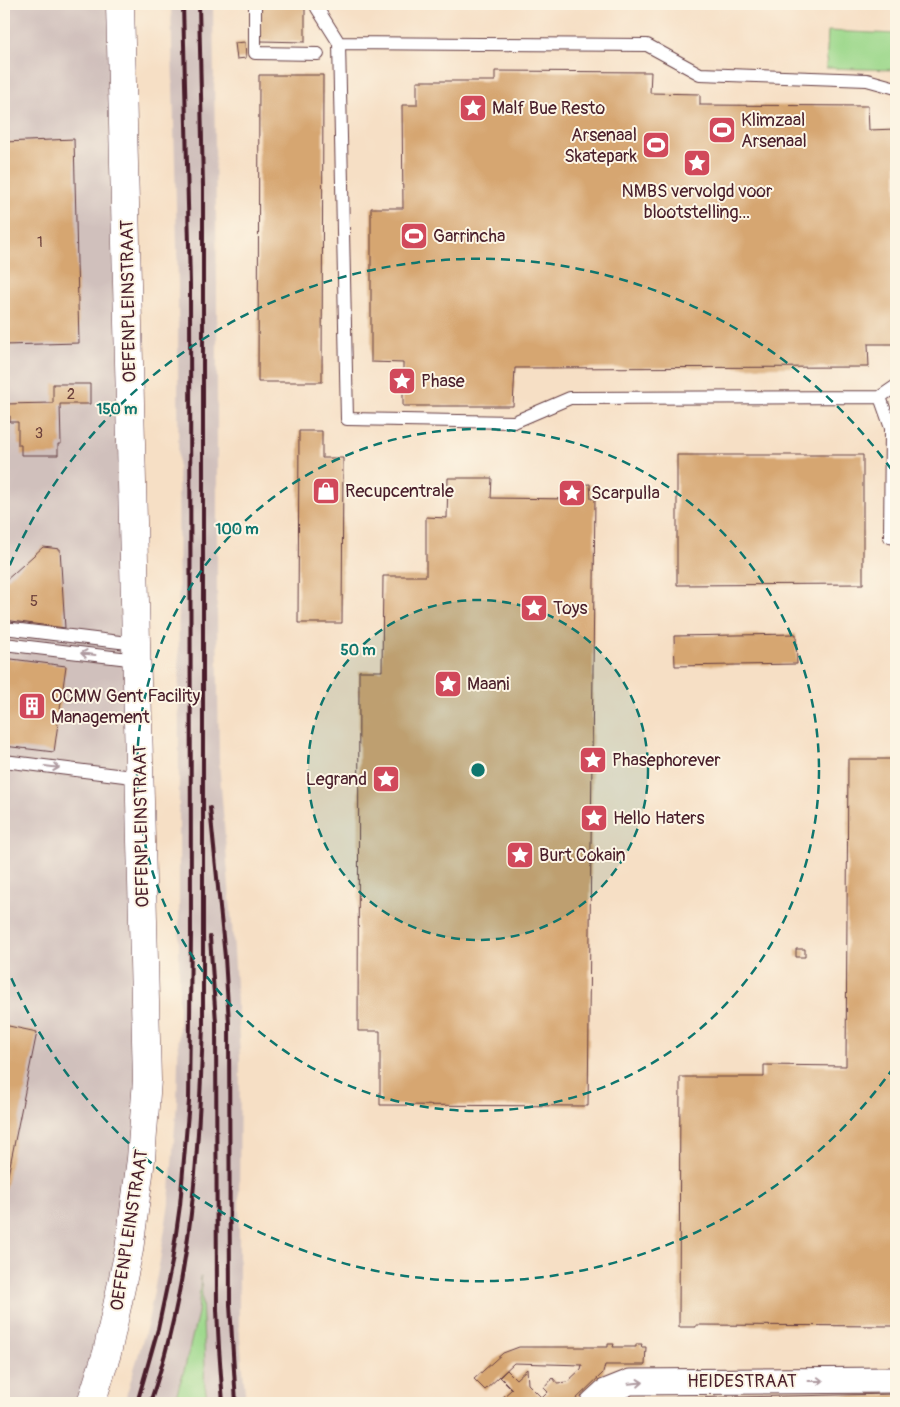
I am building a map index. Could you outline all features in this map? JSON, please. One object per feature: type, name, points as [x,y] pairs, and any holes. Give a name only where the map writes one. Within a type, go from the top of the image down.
[{"type":"street","name":"OEFENPLEINSTRAAT","points":[[91,1403],[107,1353],[129,1250],[141,1159],[147,1080],[120,4]]},
{"type":"street","name":"HEIDESTRAAT","points":[[593,1403],[605,1392],[630,1382],[896,1380]]},
{"type":"lane","points":[[255,4],[255,53],[318,54]]},
{"type":"lane","points":[[317,4],[316,8],[339,43],[346,419],[514,422],[570,398],[880,397],[896,386]]},
{"type":"lane","points":[[339,43],[647,46],[700,74],[867,80],[896,88]]},
{"type":"lane","points":[[880,397],[891,428],[890,537],[896,538]]},
{"type":"lane","points":[[4,628],[136,652]]},
{"type":"lane","points":[[4,644],[136,652]]},
{"type":"lane","points":[[4,761],[140,778]]},
{"type":"shaded area","points":[[4,4],[120,4],[147,1080],[89,1403],[4,1403]]},
{"type":"shaded area","points":[[171,4],[213,4],[217,283],[219,761],[234,950],[240,1056],[239,1328],[246,1403],[208,1403],[204,1380],[201,1281],[198,1313],[174,1403],[124,1403],[147,1326],[160,1260],[169,1203],[177,1101],[179,1021],[178,285]]},
{"type":"green space","points":[[828,31],[896,34],[896,70],[826,68]]},
{"type":"green space","points":[[201,1276],[204,1380],[208,1403],[174,1403],[198,1313]]},
{"type":"building","points":[[261,4],[305,4],[305,42],[261,41]]},
{"type":"building","points":[[245,42],[246,58],[237,59],[235,43]]},
{"type":"building","points":[[495,71],[651,72],[650,93],[700,94],[700,105],[868,106],[869,130],[896,129],[896,344],[868,344],[869,367],[515,368],[513,406],[403,406],[403,363],[371,362],[371,208],[403,208],[402,105],[417,105],[417,81],[495,81]]},
{"type":"building","points":[[259,75],[323,75],[322,382],[258,382]]},
{"type":"building","points":[[74,139],[79,343],[4,345],[4,142]]},
{"type":"building","points":[[53,384],[90,384],[90,404],[60,404],[61,444],[58,444],[58,455],[21,455],[21,445],[18,445],[18,422],[10,422],[10,416],[4,416],[4,404],[53,403]]},
{"type":"building","points":[[299,431],[322,431],[322,458],[343,458],[342,623],[298,623]]},
{"type":"building","points":[[677,455],[863,455],[863,584],[677,585]]},
{"type":"building","points":[[448,478],[492,478],[491,498],[573,499],[573,485],[590,484],[591,499],[595,498],[588,1106],[380,1105],[380,1031],[358,1031],[359,671],[382,671],[383,576],[426,576],[426,517],[447,518]]},
{"type":"building","points":[[43,547],[60,549],[65,628],[4,620],[4,582]]},
{"type":"building","points":[[796,634],[797,664],[675,666],[674,636]]},
{"type":"building","name":"OCMW Gent Facility Management","points":[[4,658],[66,666],[54,752],[4,746]]},
{"type":"building","points":[[848,759],[896,759],[896,1326],[696,1325],[696,1327],[679,1327],[680,1077],[764,1077],[764,1065],[846,1066]]},
{"type":"building","points":[[796,949],[805,949],[805,957],[796,957]]},
{"type":"building","points":[[4,1025],[37,1032],[5,1190],[4,1189]]},
{"type":"building","points":[[608,1344],[614,1344],[613,1347],[636,1347],[636,1344],[642,1344],[641,1347],[646,1347],[645,1365],[605,1365],[603,1373],[572,1403],[507,1403],[502,1398],[512,1389],[500,1377],[507,1370],[516,1379],[527,1369],[528,1384],[542,1398],[548,1392],[544,1388],[553,1378],[557,1383],[567,1382],[581,1369],[582,1365],[514,1363],[485,1390],[474,1379],[503,1353],[519,1347],[608,1347]]},
{"type":"building","points":[[896,1394],[896,1403],[615,1403],[623,1399]]},
{"type":"railway","points":[[137,1403],[158,1329],[172,1262],[180,1205],[189,1101],[191,934],[190,284],[183,4]]},
{"type":"railway","points":[[150,1403],[164,1357],[175,1310],[191,1216],[196,1168],[203,1024],[203,186],[199,4]]},
{"type":"railway","points":[[210,808],[225,957],[229,1023],[230,1305],[236,1403]]},
{"type":"railway","points":[[210,937],[216,1022],[217,1310],[223,1403]]},
{"type":"place","name":"Malf Bue Resto","points":[[473,108]]},
{"type":"place","name":"Klimzaal Arsenaal","points":[[722,130]]},
{"type":"place","name":"Arsenaal Skatepark","points":[[656,145]]},
{"type":"place","name":"NMBS vervolgd voor blootstelling...","points":[[697,163]]},
{"type":"place","name":"Garrincha","points":[[414,236]]},
{"type":"place","name":"Phase","points":[[402,381]]},
{"type":"place","name":"Recupcentrale","points":[[326,491]]},
{"type":"place","name":"Scarpulla","points":[[572,493]]},
{"type":"place","name":"Toys","points":[[534,608]]},
{"type":"place","name":"Maani","points":[[448,684]]},
{"type":"place","name":"OCMW Gent Facility Management","points":[[32,706]]},
{"type":"place","name":"Phasephorever","points":[[593,760]]},
{"type":"place","name":"Legrand","points":[[386,779]]},
{"type":"place","name":"Hello Haters","points":[[594,818]]},
{"type":"place","name":"Burt Cokain","points":[[520,855]]}]
